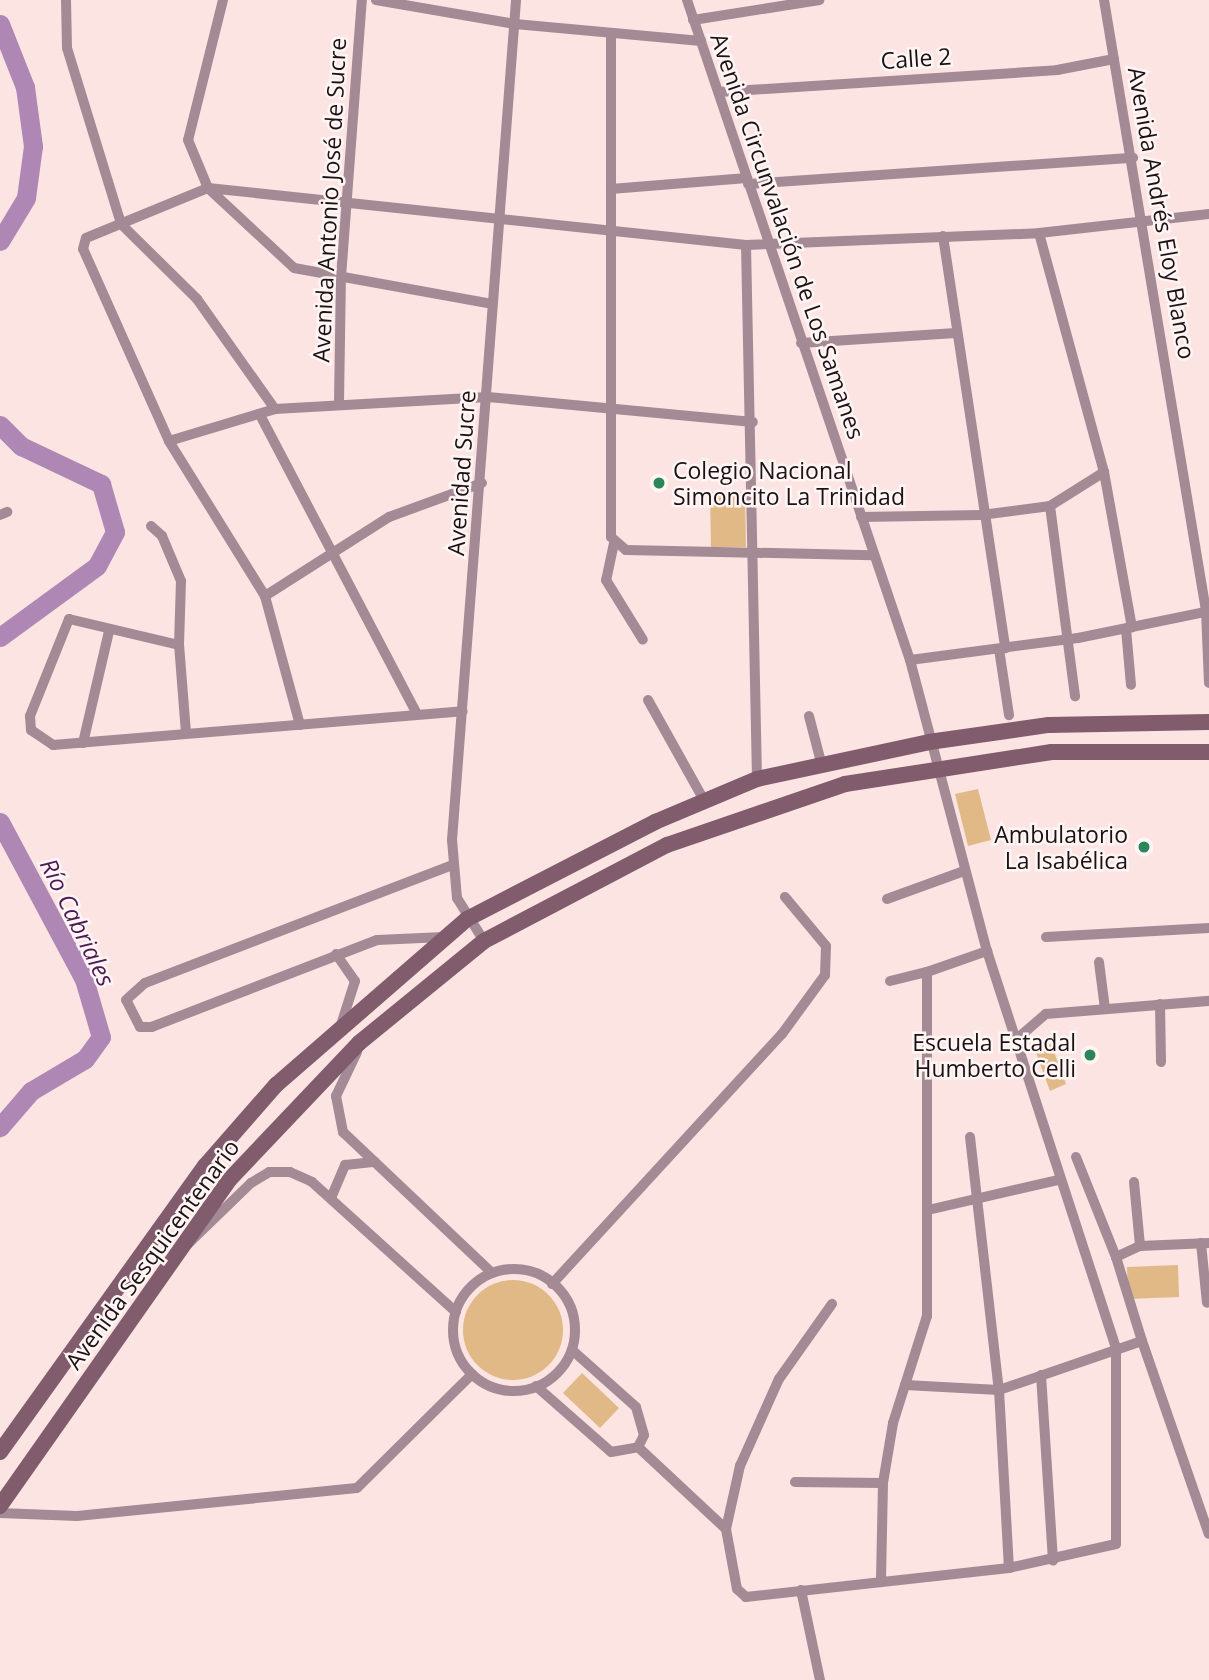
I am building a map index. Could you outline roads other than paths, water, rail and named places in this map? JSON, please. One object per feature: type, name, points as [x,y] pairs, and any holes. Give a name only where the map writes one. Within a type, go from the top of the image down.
[{"type":"main road","name":"Avenida Sesquicentenario","points":[[0,1452],[205,1166],[276,1085],[341,1025],[467,919],[545,875],[705,802],[757,779],[821,762],[929,742],[1049,725],[1209,722]]},
{"type":"main road","name":"Avenida Sesquicentenario","points":[[0,1506],[229,1180],[364,1039],[484,941],[667,845],[770,805],[933,766],[1052,752],[1209,752]]},
{"type":"street","points":[[66,0],[67,48],[121,224],[197,299],[275,409]]},
{"type":"street","points":[[223,0],[188,140],[208,188],[294,268],[492,304]]},
{"type":"street","name":"Avenida Antonio José de Sucre","points":[[339,402],[341,277],[362,0]]},
{"type":"street","points":[[376,0],[515,24],[611,36],[701,41]]},
{"type":"street","name":"Avenidad Sucre","points":[[484,941],[467,919],[452,865],[482,483],[492,304],[502,223],[516,0]]},
{"type":"street","name":"Avenida Circunvalación de Los Samanes","points":[[687,0],[872,555],[910,660],[933,766],[987,951],[1018,1038],[1058,1180],[1116,1347],[1116,1544],[1053,1561]]},
{"type":"street","points":[[693,20],[819,0]]},
{"type":"street","name":"Avenida Andrés Eloy Blanco","points":[[1104,0],[1144,222],[1208,611],[1209,684]]},
{"type":"street","points":[[611,36],[606,408],[614,543],[606,580],[643,640]]},
{"type":"street","name":"Calle 2","points":[[719,92],[1057,70],[1114,59]]},
{"type":"street","points":[[611,188],[1133,158]]},
{"type":"street","points":[[300,725],[265,596],[169,441],[83,249],[86,238],[208,188],[349,199],[502,223],[746,246],[1039,233],[1209,214]]},
{"type":"street","points":[[1039,233],[1104,472],[1129,628],[1131,685]]},
{"type":"street","points":[[943,236],[1002,648],[1009,715]]},
{"type":"street","points":[[746,246],[753,422],[752,554],[757,779]]},
{"type":"street","points":[[801,343],[956,333]]},
{"type":"street","points":[[169,441],[275,409],[339,402],[488,397],[753,422]]},
{"type":"street","points":[[260,415],[331,556],[417,714]]},
{"type":"street","points":[[861,517],[981,515],[1050,506],[1104,472]]},
{"type":"street","points":[[265,596],[410,506],[482,483]]},
{"type":"street","points":[[1050,506],[1075,696]]},
{"type":"street","points":[[151,526],[162,536],[181,581],[179,645],[186,733]]},
{"type":"street","points":[[614,543],[626,550],[872,555]]},
{"type":"street","points":[[910,660],[1068,639],[1208,611]]},
{"type":"street","points":[[179,645],[68,620],[30,716],[31,730],[53,745],[463,711]]},
{"type":"street","points":[[83,743],[108,631]]},
{"type":"street","points":[[648,700],[705,802]]},
{"type":"street","points":[[809,716],[821,762]]},
{"type":"street","points":[[444,937],[377,940],[152,1027],[140,1027],[130,1014],[126,1000],[134,988],[452,865]]},
{"type":"street","points":[[887,899],[964,871]]},
{"type":"street","points":[[552,1284],[782,1034],[825,975],[826,946],[785,897]]},
{"type":"street","points":[[1046,937],[1209,928]]},
{"type":"street","points":[[890,981],[987,951]]},
{"type":"street","points":[[336,954],[355,981],[341,1025]]},
{"type":"street","points":[[1100,962],[1105,1009]]},
{"type":"street","points":[[881,1579],[883,1483],[905,1385],[926,1316],[926,972]]},
{"type":"street","points":[[1018,1038],[1041,1016],[1209,1001]]},
{"type":"street","points":[[1160,1004],[1161,1062]]},
{"type":"street","points":[[364,1039],[337,1096],[336,1115],[343,1132],[492,1273]]},
{"type":"street","points":[[970,1137],[999,1390],[1009,1568]]},
{"type":"street","points":[[1076,1157],[1116,1257],[1209,1534]]},
{"type":"street","points":[[331,1198],[345,1165],[374,1162]]},
{"type":"street","points":[[180,1249],[269,1172],[290,1172],[331,1198],[456,1312]]},
{"type":"street","points":[[928,1210],[1058,1180]]},
{"type":"street","points":[[1134,1182],[1140,1246]]},
{"type":"street","points":[[1116,1257],[1140,1246],[1205,1243],[1207,1303]]},
{"type":"street","points":[[528,1271],[552,1284],[571,1310],[572,1350],[562,1368],[536,1386],[507,1391],[471,1374],[453,1340],[456,1312],[472,1286],[492,1273],[528,1271]]},
{"type":"street","points":[[832,1304],[764,1409],[740,1466],[726,1529],[737,1589],[746,1597],[881,1579],[1009,1568],[1053,1561],[1041,1375]]},
{"type":"street","points":[[905,1385],[999,1390],[1116,1347],[1142,1341]]},
{"type":"street","points":[[572,1350],[636,1407],[643,1426],[638,1447]]},
{"type":"street","points":[[0,1513],[77,1516],[357,1488],[369,1483],[471,1374]]},
{"type":"street","points":[[536,1386],[611,1452],[638,1447]]},
{"type":"street","points":[[638,1447],[726,1529]]},
{"type":"street","points":[[795,1482],[883,1483]]},
{"type":"street","points":[[801,1590],[820,1680]]},
{"type":"waterway","name":"Río Cabriales","points":[[0,24],[25,87],[33,146],[26,198],[0,241]]},
{"type":"waterway","name":"Río Cabriales","points":[[0,425],[21,446],[101,484],[115,532],[97,566],[0,637]]},
{"type":"waterway","name":"Río Cabriales","points":[[0,822],[84,979],[101,1037],[85,1059],[31,1091],[0,1127]]},
{"type":"place","name":"Colegio Nacional Simoncito La Trinidad","points":[[659,483]]},
{"type":"place","name":"Ambulatorio La Isabélica","points":[[1144,847]]},
{"type":"place","name":"Escuela Estadal Humberto Celli","points":[[1090,1055]]}]
